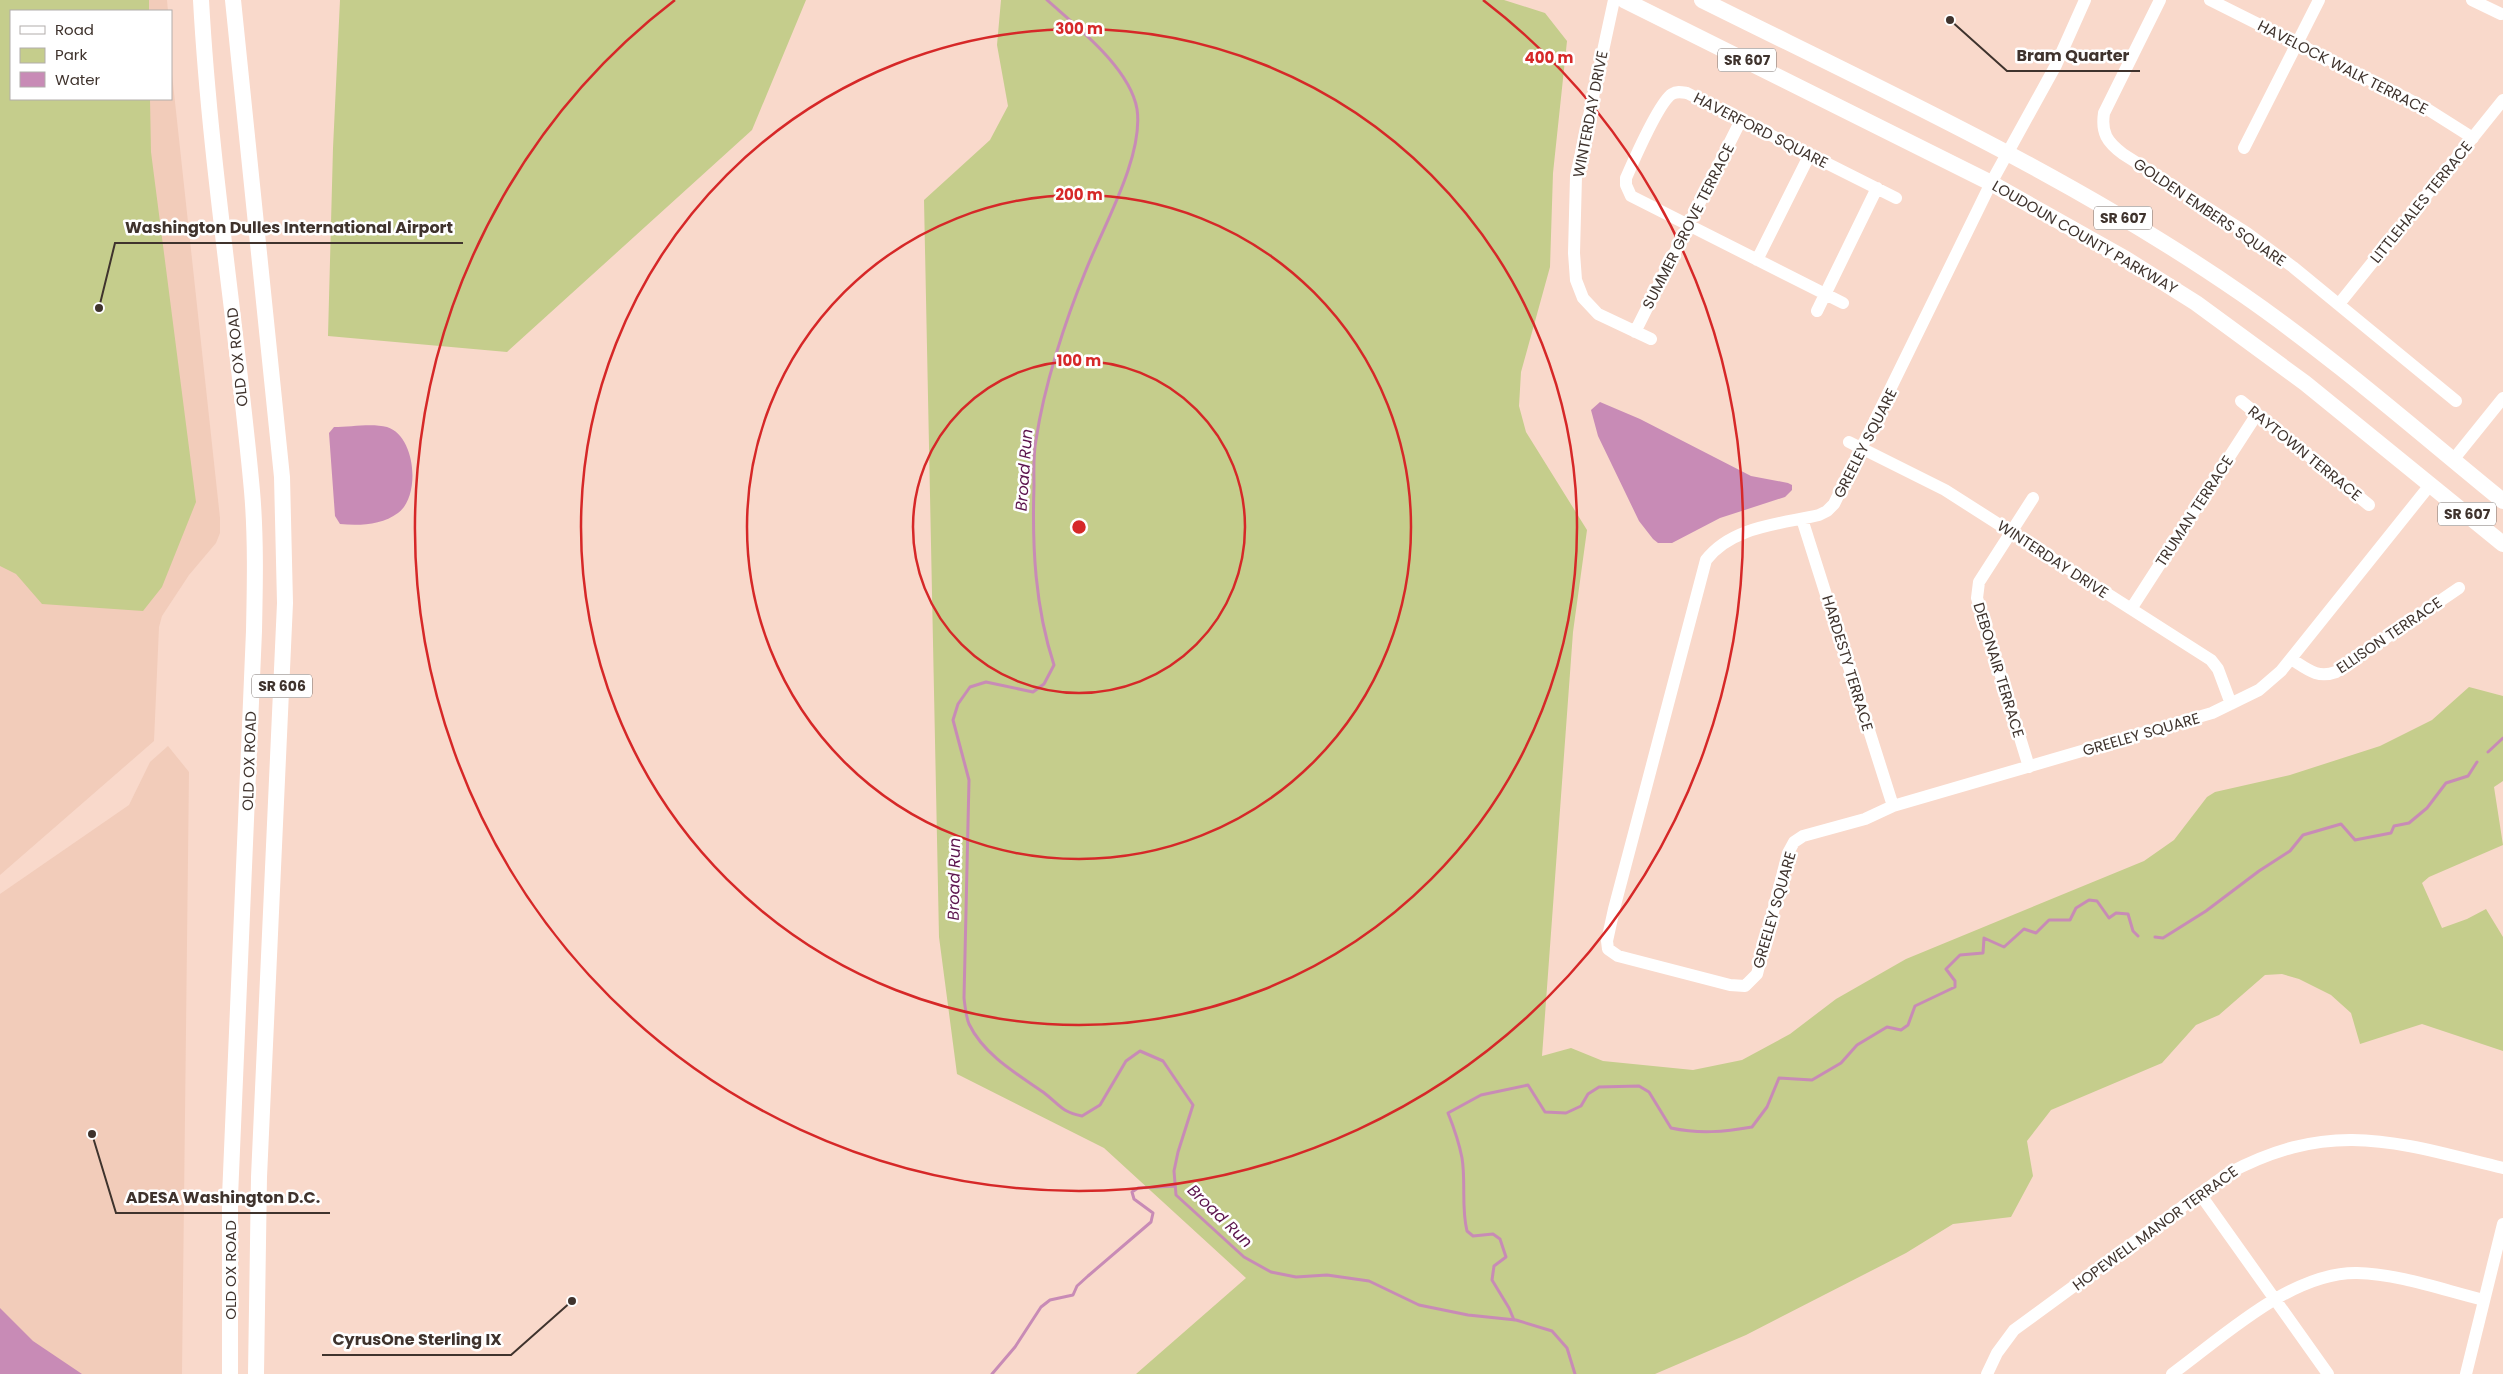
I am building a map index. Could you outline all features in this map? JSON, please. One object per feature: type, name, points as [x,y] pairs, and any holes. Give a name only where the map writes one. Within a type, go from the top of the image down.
[{"type":"main road","name":"OLD OX ROAD","points":[[201,0],[203,40],[252,492],[255,596],[230,1197],[230,1374]]},
{"type":"main road","name":"OLD OX ROAD","points":[[233,0],[282,476],[286,603],[259,1177],[256,1374]]},
{"type":"main road","name":"LOUDOUN COUNTY PARKWAY","points":[[1624,0],[1992,183],[2076,229],[2196,303],[2319,394],[2503,544]]},
{"type":"main road","name":"SR 607","points":[[1702,0],[2008,152],[2110,210],[2242,294],[2338,366],[2503,501]]},
{"type":"street","name":"WINTERDAY DRIVE","points":[[1614,0],[1576,176],[1574,253],[1576,280],[1583,298],[1598,314],[1651,339]]},
{"type":"street","name":"GREELEY SQUARE","points":[[2086,0],[2056,65],[1992,183],[1834,504],[1828,511],[1820,515],[1761,527],[1746,533],[1712,551],[1706,560],[1614,909],[1607,941],[1608,949],[1618,956],[1730,986],[1745,986],[1757,974],[1788,853],[1794,842],[1803,836],[1865,819],[1893,806],[2212,713],[2231,704],[2271,681],[2291,659],[2430,484]]},
{"type":"street","name":"GOLDEN EMBERS SQUARE","points":[[2160,0],[2104,113],[2104,135],[2112,146],[2247,233],[2339,304],[2456,401]]},
{"type":"street","name":"HAVELOCK WALK TERRACE","points":[[2210,0],[2424,107],[2473,138]]},
{"type":"street","points":[[2244,148],[2319,0]]},
{"type":"street","points":[[2472,0],[2501,14]]},
{"type":"street","name":"HAVERFORD SQUARE","points":[[1843,302],[1636,199],[1628,191],[1626,178],[1640,149],[1662,106],[1671,95],[1680,91],[1896,198]]},
{"type":"street","name":"LITTLEHALES TERRACE","points":[[2339,304],[2503,100]]},
{"type":"street","name":"SUMMER GROVE TERRACE","points":[[1635,332],[1741,120]]},
{"type":"street","points":[[1757,260],[1810,154]]},
{"type":"street","points":[[1816,311],[1877,188]]},
{"type":"street","points":[[2453,460],[2503,398]]},
{"type":"street","name":"RAYTOWN TERRACE","points":[[2241,401],[2369,505]]},
{"type":"street","name":"TRUMAN TERRACE","points":[[2131,609],[2257,414]]},
{"type":"street","name":"WINTERDAY DRIVE","points":[[1850,442],[1945,490],[2211,660],[2221,675],[2231,704]]},
{"type":"street","name":"DEBONAIR TERRACE","points":[[2029,767],[1977,598],[1979,582],[2033,498]]},
{"type":"street","name":"HARDESTY TERRACE","points":[[1802,519],[1893,806]]},
{"type":"street","name":"ELLISON TERRACE","points":[[2291,659],[2315,674],[2326,676],[2336,672],[2459,588]]},
{"type":"street","name":"HOPEWELL MANOR TERRACE","points":[[1987,1374],[1997,1353],[2014,1330],[2227,1174],[2250,1162],[2288,1147],[2330,1140],[2382,1140],[2503,1168]]},
{"type":"street","points":[[2200,1194],[2328,1374]]},
{"type":"street","points":[[2466,1374],[2503,1224]]},
{"type":"street","points":[[2172,1374],[2275,1298],[2306,1282],[2337,1274],[2376,1275],[2484,1300]]},
{"type":"shaded area","points":[[0,0],[167,0],[168,10],[10,10],[10,100],[172,100],[172,74],[220,518],[220,533],[216,543],[189,575],[162,616],[159,627],[154,741],[0,875]]},
{"type":"shaded area","points":[[168,746],[189,772],[182,1374],[0,1374],[0,894],[129,805],[150,762]]},
{"type":"green space","points":[[0,0],[149,0],[149,10],[10,10],[10,100],[150,100],[151,152],[196,502],[162,587],[143,611],[42,604],[16,574],[0,566]]},
{"type":"green space","points":[[340,0],[806,0],[752,130],[507,352],[328,336],[333,148]]},
{"type":"green space","points":[[1001,0],[1504,0],[1545,13],[1567,41],[1553,173],[1550,267],[1521,372],[1519,406],[1526,432],[1587,530],[1573,632],[1542,1056],[1571,1048],[1603,1061],[1693,1070],[1742,1060],[1790,1034],[1836,999],[1906,959],[2144,861],[2174,840],[2207,797],[2215,792],[2290,775],[2380,746],[2432,720],[2469,687],[2503,696],[2503,781],[2494,787],[2503,845],[2429,877],[2422,883],[2442,928],[2467,919],[2486,909],[2503,937],[2503,1051],[2422,1024],[2360,1044],[2351,1013],[2331,995],[2299,979],[2282,974],[2265,975],[2219,1015],[2196,1025],[2162,1063],[2051,1110],[2027,1141],[2033,1176],[2011,1217],[1953,1224],[1906,1253],[1746,1335],[1655,1374],[1136,1374],[1246,1278],[1104,1148],[957,1074],[939,937],[924,200],[990,140],[1008,106],[997,45]]},
{"type":"water","points":[[1600,402],[1640,419],[1751,476],[1788,483],[1792,485],[1792,490],[1785,497],[1720,518],[1672,543],[1658,543],[1639,521],[1598,436],[1591,410]]},
{"type":"water","points":[[368,425],[387,427],[397,433],[404,442],[412,467],[412,481],[410,494],[405,505],[398,513],[385,520],[370,524],[340,524],[335,516],[329,433],[334,427]]},
{"type":"water","points":[[0,1308],[33,1341],[82,1374],[0,1374]]},
{"type":"waterway","name":"Broad Run","points":[[1047,0],[1101,49],[1124,78],[1137,109],[1138,128],[1134,148],[1120,191],[1070,310],[1044,398],[1035,446],[1034,554],[1039,599],[1054,665],[1044,684],[1033,692],[986,682],[970,687],[958,704],[953,720],[969,780],[964,998],[969,1024],[983,1045],[1002,1063],[1065,1110],[1082,1116],[1100,1105],[1126,1061],[1140,1051],[1163,1061],[1193,1105],[1174,1171],[1176,1195],[1244,1257],[1271,1272],[1296,1277],[1327,1275],[1369,1281],[1419,1305],[1468,1315],[1516,1320],[1552,1331],[1567,1348],[1575,1374]]},
{"type":"waterway","points":[[2488,752],[2503,738]]},
{"type":"waterway","points":[[2155,937],[2163,938],[2206,911],[2259,871],[2290,851],[2303,835],[2341,824],[2355,840],[2391,833],[2394,826],[2409,823],[2427,808],[2446,783],[2468,776],[2477,762]]},
{"type":"waterway","points":[[1514,1320],[1492,1280],[1494,1266],[1506,1257],[1500,1239],[1493,1234],[1473,1236],[1467,1231],[1464,1213],[1462,1158],[1448,1113],[1481,1095],[1528,1085],[1545,1112],[1566,1113],[1581,1106],[1588,1094],[1599,1087],[1639,1086],[1649,1092],[1671,1128],[1712,1132],[1752,1127],[1767,1107],[1779,1078],[1812,1080],[1841,1063],[1857,1045],[1887,1027],[1901,1030],[1908,1025],[1915,1006],[1955,987],[1955,981],[1946,969],[1960,955],[1983,953],[1984,938],[2004,947],[2024,929],[2036,933],[2049,920],[2070,920],[2076,908],[2089,900],[2097,901],[2109,918],[2116,913],[2128,914],[2133,931],[2138,936]]},
{"type":"waterway","points":[[992,1374],[1015,1347],[1041,1307],[1050,1300],[1073,1295],[1077,1286],[1151,1222],[1153,1213],[1134,1199],[1132,1192],[1138,1188],[1175,1186]]},
{"type":"place","name":"Bram Quarter","points":[[1950,20]]},
{"type":"place","name":"Washington Dulles International Airport","points":[[99,308]]},
{"type":"place","name":"ADESA Washington D.C.","points":[[92,1134]]},
{"type":"place","name":"CyrusOne Sterling IX","points":[[572,1301]]}]
